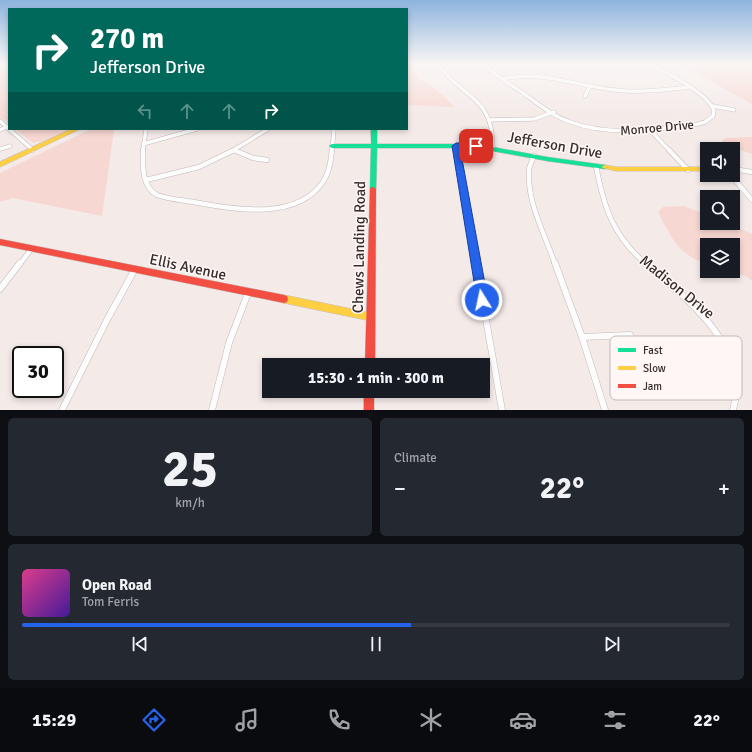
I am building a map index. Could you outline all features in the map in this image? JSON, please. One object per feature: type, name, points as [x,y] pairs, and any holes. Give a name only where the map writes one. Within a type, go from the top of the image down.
[{"type":"street","points":[[457,83],[477,100],[489,120],[493,148]]},
{"type":"street","name":"Monroe Drive","points":[[509,83],[570,122],[589,127],[616,131],[649,129],[705,122],[713,116],[713,106],[704,97],[683,83]]},
{"type":"street","points":[[576,83],[605,90],[631,92],[690,87]]},
{"type":"street","points":[[585,96],[590,86]]},
{"type":"street","points":[[713,106],[734,110]]},
{"type":"street","points":[[489,120],[534,119],[554,112]]},
{"type":"street","points":[[0,121],[8,128]]},
{"type":"street","points":[[0,130],[8,128]]},
{"type":"street","points":[[649,129],[688,170]]},
{"type":"street","points":[[10,130],[33,150]]},
{"type":"street","points":[[0,165],[75,130]]},
{"type":"street","points":[[146,130],[143,144],[143,171],[148,187],[152,192],[162,196],[242,210],[256,211],[290,206],[320,187],[328,172],[334,130]]},
{"type":"street","points":[[143,144],[194,130]]},
{"type":"street","points":[[146,180],[199,167],[234,150],[266,130]]},
{"type":"street","name":"Chews Landing Road","points":[[370,358],[374,130]]},
{"type":"street","points":[[0,149],[10,146]]},
{"type":"street","name":"Jefferson Drive","points":[[332,146],[456,146],[493,148],[616,169],[700,169]]},
{"type":"street","points":[[456,146],[502,410]]},
{"type":"street","points":[[234,150],[253,158],[267,160]]},
{"type":"street","points":[[534,156],[530,169],[529,185],[535,209],[582,337],[605,410]]},
{"type":"street","name":"Madison Drive","points":[[596,166],[604,204],[611,224],[624,243],[665,278],[696,300]]},
{"type":"street","points":[[740,170],[752,172]]},
{"type":"street","points":[[736,182],[752,200]]},
{"type":"street","name":"Ellis Avenue","points":[[0,242],[371,317]]},
{"type":"street","points":[[0,289],[32,248]]},
{"type":"street","points":[[62,410],[108,318],[135,269]]},
{"type":"street","points":[[212,410],[229,343],[248,293]]},
{"type":"street","points":[[582,337],[630,335]]},
{"type":"street","points":[[369,398],[369,410]]},
{"type":"street","points":[[733,410],[739,400]]},
{"type":"shaded area","points":[[0,83],[8,83],[8,123],[0,117]]},
{"type":"shaded area","points":[[408,83],[426,83],[444,96],[454,107],[408,105]]},
{"type":"shaded area","points":[[714,83],[752,83],[752,104]]},
{"type":"shaded area","points":[[16,130],[68,130],[47,140],[33,143]]},
{"type":"shaded area","points":[[89,130],[114,130],[102,216],[13,198],[0,202],[0,173]]},
{"type":"shaded area","points":[[752,137],[752,154],[740,150],[740,142],[722,142],[725,138]]},
{"type":"shaded area","points":[[684,206],[700,212],[700,230],[740,229],[752,234],[752,281],[746,276],[740,274],[740,238],[700,238],[700,261],[697,260],[676,244],[667,230],[658,212],[663,207]]},
{"type":"traffic: fast","points":[[373,189],[374,130]]},
{"type":"traffic: fast","points":[[332,146],[476,146],[547,159],[605,167]]},
{"type":"traffic: slow","points":[[0,165],[75,130]]},
{"type":"traffic: slow","points":[[605,167],[616,169],[700,169]]},
{"type":"traffic: slow","points":[[284,299],[371,317]]},
{"type":"traffic: jam","points":[[370,358],[373,189]]},
{"type":"traffic: jam","points":[[0,242],[284,299]]},
{"type":"traffic: jam","points":[[369,398],[369,410]]},
{"type":"route","points":[[476,146],[456,146],[482,300]]}]
